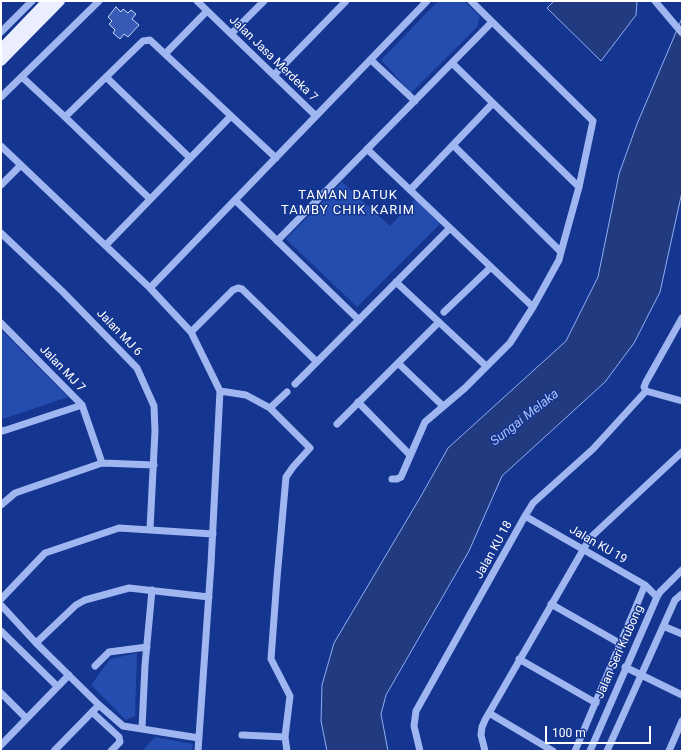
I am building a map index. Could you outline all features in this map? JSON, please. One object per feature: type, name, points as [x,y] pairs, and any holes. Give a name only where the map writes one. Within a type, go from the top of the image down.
[{"type":"main road","points":[[1,49],[47,1]]},
{"type":"main road","points":[[1,61],[60,1]]},
{"type":"street","points":[[3,27],[32,1]]},
{"type":"street","points":[[1,97],[99,1]]},
{"type":"street","name":"Jalan Jasa Merdeka 7","points":[[197,1],[316,116]]},
{"type":"street","points":[[231,34],[264,1]]},
{"type":"street","points":[[274,75],[346,1]]},
{"type":"street","points":[[150,288],[428,1]]},
{"type":"street","points":[[392,479],[401,477],[425,422],[465,388],[510,343],[533,307],[561,252],[580,187],[593,121],[471,1]]},
{"type":"street","points":[[655,1],[682,33]]},
{"type":"street","points":[[165,54],[207,11]]},
{"type":"street","points":[[277,240],[492,22]]},
{"type":"street","points":[[65,117],[143,40],[150,40],[276,158]]},
{"type":"street","points":[[370,60],[415,101]]},
{"type":"street","points":[[452,63],[580,187]]},
{"type":"street","points":[[106,77],[190,158]]},
{"type":"street","points":[[22,78],[150,199]]},
{"type":"street","points":[[410,190],[493,103]]},
{"type":"street","points":[[106,245],[231,116]]},
{"type":"street","points":[[453,145],[561,252]]},
{"type":"street","points":[[1,146],[150,288],[191,332],[220,391],[213,534],[198,751]]},
{"type":"street","points":[[367,149],[533,307]]},
{"type":"street","points":[[1,184],[20,165]]},
{"type":"street","points":[[235,200],[358,320]]},
{"type":"street","points":[[295,384],[450,228]]},
{"type":"street","name":"Jalan MJ 6","points":[[1,233],[63,292],[137,368],[154,406],[156,432],[150,529]]},
{"type":"street","points":[[444,312],[491,267]]},
{"type":"street","points":[[396,282],[486,366]]},
{"type":"street","points":[[191,332],[233,290],[238,288],[242,289],[317,362]]},
{"type":"street","points":[[682,318],[679,330],[644,387],[646,391],[682,401]]},
{"type":"street","points":[[336,424],[439,322]]},
{"type":"street","name":"Jalan MJ 7","points":[[1,323],[82,405],[102,463]]},
{"type":"street","points":[[398,363],[443,406]]},
{"type":"street","points":[[220,391],[246,395],[270,408],[310,448],[286,477],[277,578],[271,659],[290,696],[285,737],[287,751]]},
{"type":"street","name":"Jalan KU 18","points":[[420,751],[414,726],[416,711],[525,516],[533,504],[593,449],[646,391]]},
{"type":"street","points":[[270,408],[286,392]]},
{"type":"street","points":[[358,402],[410,455]]},
{"type":"street","points":[[1,430],[3,432],[82,405]]},
{"type":"street","points":[[484,751],[481,735],[482,727],[519,659],[590,538],[682,452]]},
{"type":"street","points":[[1,505],[15,493],[102,463],[154,465]]},
{"type":"street","name":"Jalan KU 19","points":[[525,516],[645,585],[657,597]]},
{"type":"street","points":[[1,599],[45,553],[119,528],[213,534]]},
{"type":"street","name":"Jalan Seri Krubong","points":[[590,751],[625,667],[657,597],[682,570]]},
{"type":"street","points":[[575,751],[645,585]]},
{"type":"street","points":[[36,643],[76,605],[85,600],[130,588],[209,597]]},
{"type":"street","points":[[142,728],[152,590]]},
{"type":"street","points":[[607,751],[675,600],[682,594]]},
{"type":"street","points":[[551,604],[621,644]]},
{"type":"street","points":[[1,605],[36,643],[122,726],[199,738]]},
{"type":"street","points":[[664,626],[682,634]]},
{"type":"street","points":[[1,631],[57,686]]},
{"type":"street","points":[[95,666],[109,652],[147,647]]},
{"type":"street","points":[[519,659],[596,702]]},
{"type":"street","points":[[625,667],[682,696]]},
{"type":"street","points":[[1,745],[69,675]]},
{"type":"street","points":[[1,693],[26,718]]},
{"type":"street","points":[[54,751],[99,705]]},
{"type":"street","points":[[92,712],[119,737],[120,742],[111,751]]},
{"type":"street","points":[[489,713],[544,749],[553,751]]},
{"type":"street","points":[[669,751],[682,721]]},
{"type":"street","points":[[242,735],[285,737]]},
{"type":"shaded area","points":[[438,1],[464,1],[480,16],[477,27],[411,93],[381,60]]},
{"type":"shaded area","points":[[342,182],[390,226],[415,199],[440,224],[357,307],[286,239]]},
{"type":"shaded area","points":[[1,330],[68,397],[3,419],[1,417]]},
{"type":"shaded area","points":[[137,653],[135,716],[126,720],[91,685],[110,659]]},
{"type":"shaded area","points":[[155,737],[193,744],[192,751],[142,751]]},
{"type":"water","points":[[554,1],[636,1],[636,15],[601,61],[547,8]]},
{"type":"water","name":"Sungai Melaka","points":[[682,18],[682,192],[660,292],[634,343],[605,382],[502,476],[469,551],[386,695],[381,714],[388,751],[327,751],[321,721],[322,685],[334,643],[448,448],[566,341],[598,277],[619,174],[637,124]]},
{"type":"building","points":[[116,7],[121,12],[123,9],[128,13],[131,10],[136,14],[132,19],[139,25],[128,37],[124,34],[120,39],[113,33],[115,30],[109,24],[112,21],[108,17]]},
{"type":"district","name":"TAMAN DATUK TAMBY CHIK KARIM","points":[[348,204]]}]
